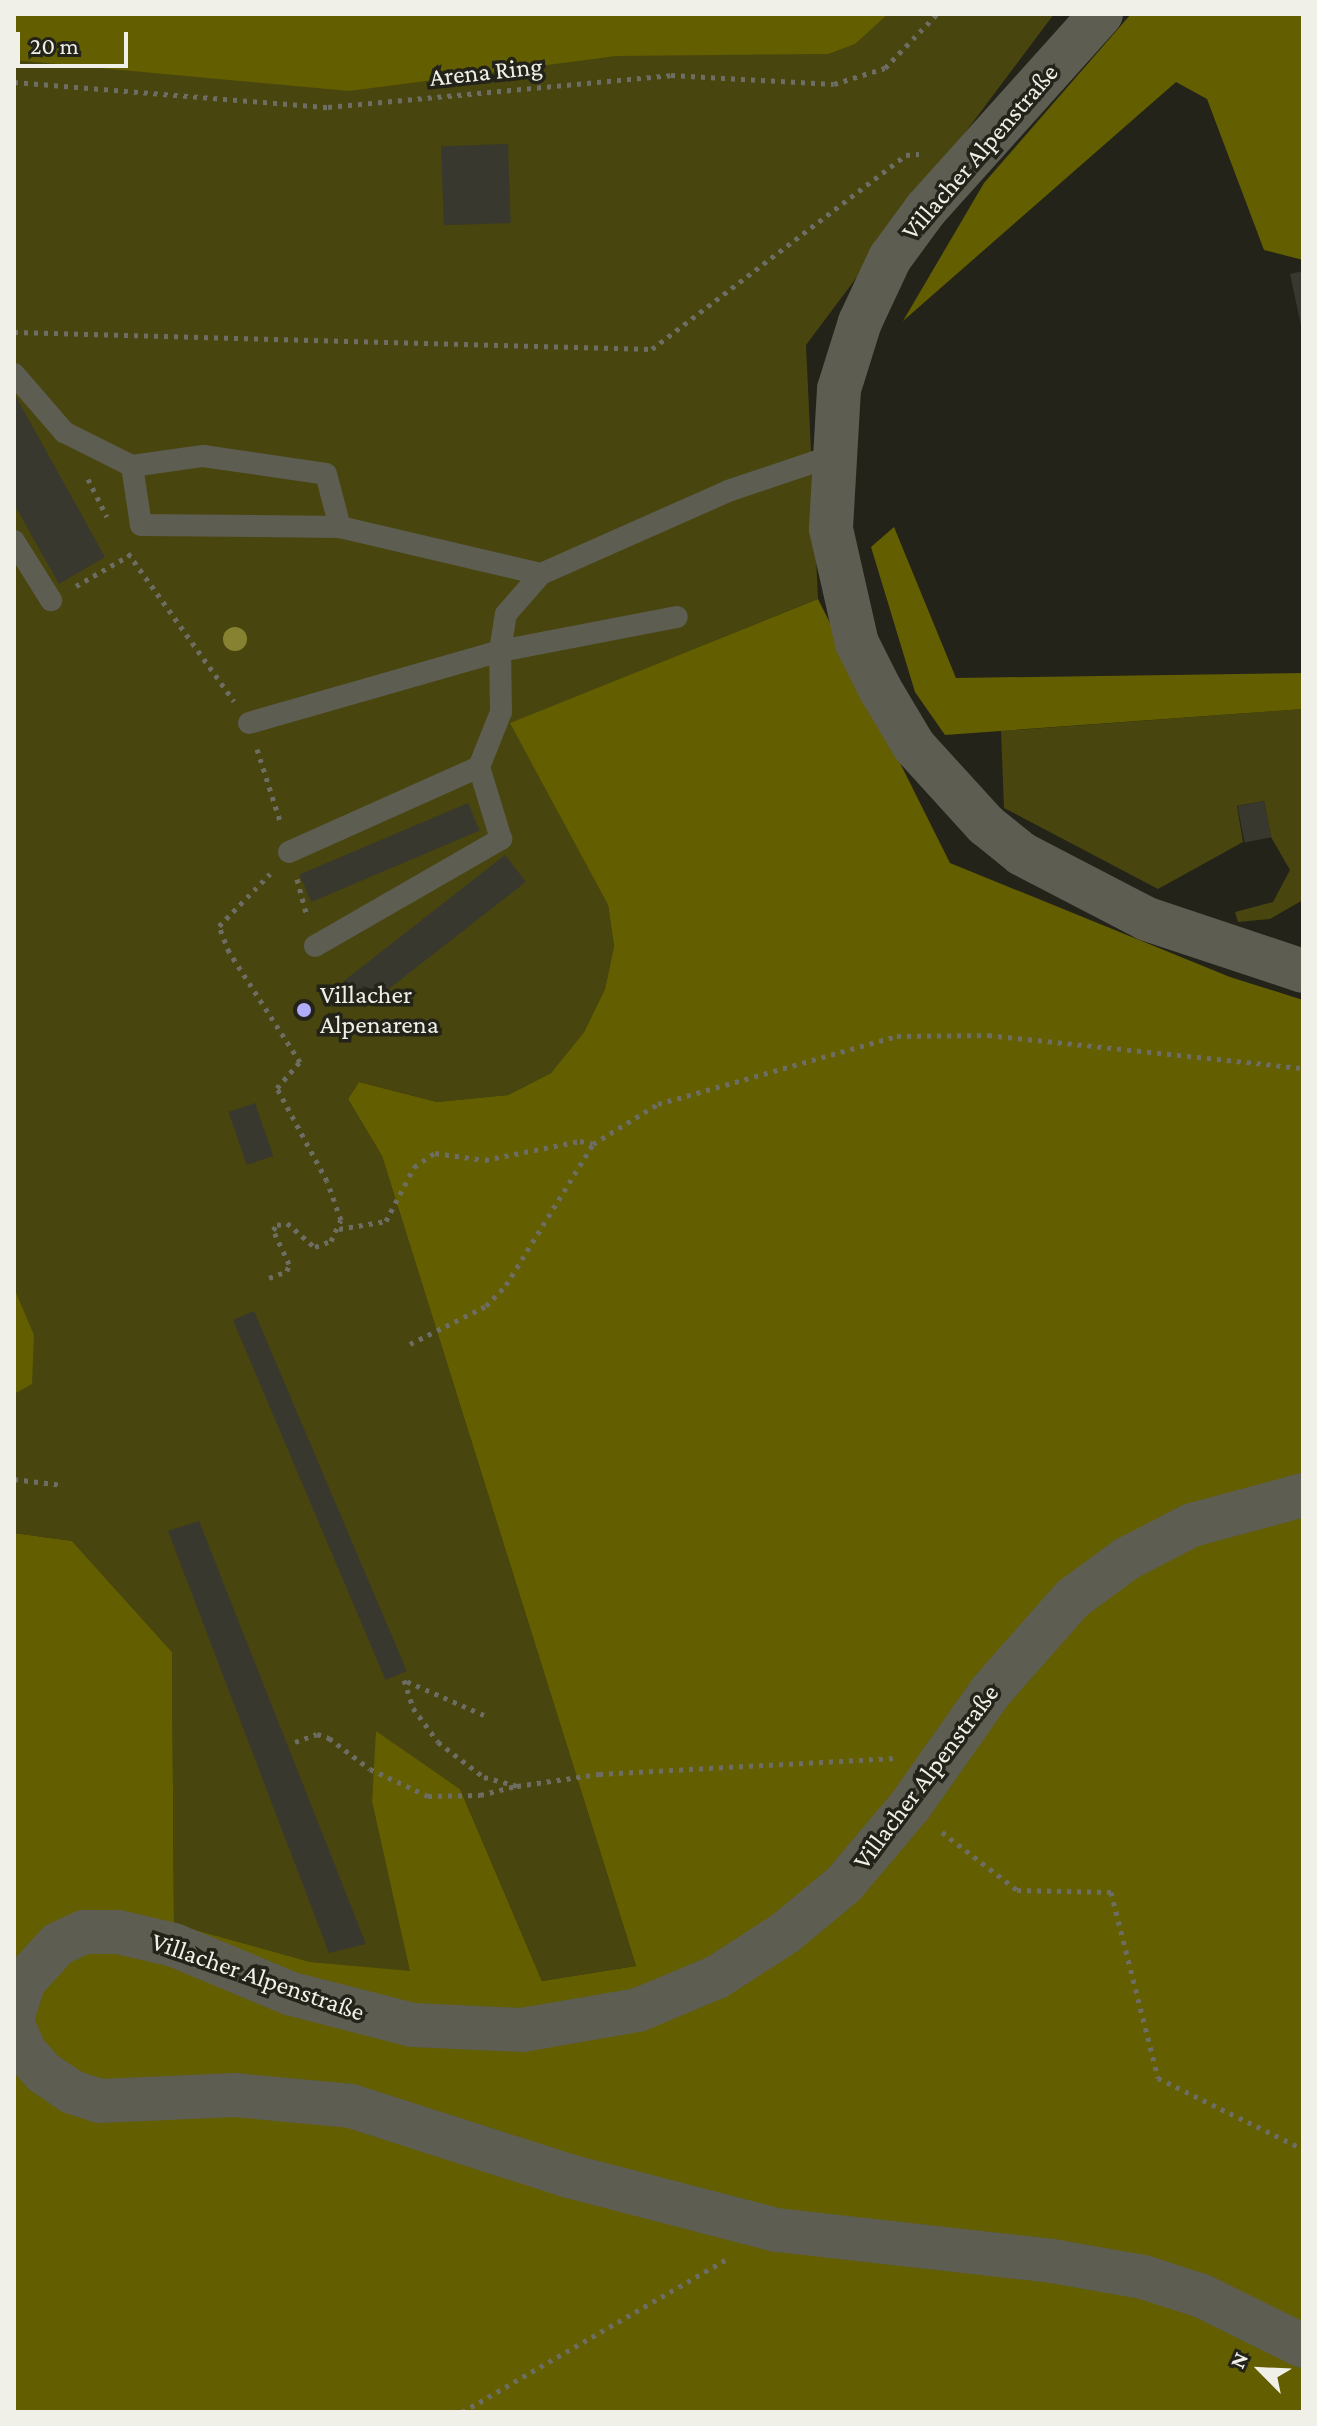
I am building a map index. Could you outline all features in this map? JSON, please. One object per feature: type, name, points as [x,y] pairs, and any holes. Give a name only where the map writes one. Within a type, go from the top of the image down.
[{"type":"street","name":"Villacher Alpenstraße","points":[[1101,14],[978,149],[890,258],[860,322],[839,389],[832,456],[831,529],[857,643],[914,746],[949,790],[1022,854],[1083,889],[1147,919],[1298,966]]},
{"type":"street","name":"Villacher Alpenstraße","points":[[14,2012],[24,1981],[58,1944],[84,1932],[118,1932],[174,1945],[292,1994],[413,2025],[522,2030],[638,2010],[717,1977],[785,1933],[844,1884],[910,1806],[1026,1649],[1073,1598],[1126,1559],[1192,1525],[1303,1495]]},
{"type":"street","points":[[14,2027],[25,2052],[44,2073],[72,2092],[99,2101],[235,2095],[351,2106],[569,2176],[777,2230],[1052,2261],[1143,2277],[1202,2296],[1303,2346]]},
{"type":"lane","points":[[14,374],[64,432],[132,466],[203,456],[326,474],[340,527]]},
{"type":"lane","points":[[315,946],[501,839],[479,767],[501,712],[500,651],[506,614],[541,574],[728,491],[832,456]]},
{"type":"lane","points":[[132,466],[141,525],[340,527],[541,574]]},
{"type":"lane","points":[[14,541],[60,595]]},
{"type":"lane","points":[[249,723],[500,651],[677,617]]},
{"type":"lane","points":[[289,852],[479,767]]},
{"type":"path","name":"Arena Ring","points":[[14,82],[328,107],[671,75],[834,84],[885,68],[937,14]]},
{"type":"path","points":[[14,332],[652,349],[906,155],[978,149]]},
{"type":"path","points":[[64,432],[112,526]]},
{"type":"path","points":[[124,545],[249,723],[315,946]]},
{"type":"path","points":[[60,595],[130,555]]},
{"type":"path","points":[[269,1278],[287,1271],[289,1264],[273,1230],[277,1225],[287,1223],[315,1247],[331,1241],[341,1220],[327,1181],[277,1088],[300,1062],[229,952],[219,926],[289,852]]},
{"type":"path","points":[[410,1344],[486,1306],[506,1285],[593,1144],[658,1104],[897,1036],[988,1035],[1303,1068]]},
{"type":"path","points":[[339,1229],[386,1221],[414,1167],[435,1153],[485,1160],[580,1141],[593,1144]]},
{"type":"path","points":[[14,1479],[63,1485]]},
{"type":"path","points":[[484,1715],[404,1680],[413,1708],[438,1742],[484,1777],[517,1786]]},
{"type":"path","points":[[295,1742],[317,1734],[329,1738],[370,1769],[428,1796],[480,1795],[517,1786],[599,1774],[943,1759]]},
{"type":"path","points":[[910,1806],[1017,1890],[1111,1892],[1158,2078],[1303,2149]]},
{"type":"path","points":[[462,2412],[777,2230]]},
{"type":"shaded area","name":"Villacher Alpenarena","points":[[14,14],[1054,14],[806,345],[818,599],[511,723],[608,905],[614,946],[605,989],[584,1032],[551,1073],[508,1095],[437,1102],[359,1082],[348,1099],[382,1156],[636,1966],[542,1981],[460,1789],[377,1732],[372,1802],[411,1972],[311,1962],[174,1924],[172,1652],[72,1541],[14,1533]]},
{"type":"shaded area","points":[[14,14],[888,14],[855,44],[828,54],[616,56],[349,91],[14,60]]},
{"type":"shaded area","points":[[1131,14],[1303,14],[1303,260],[1264,250],[1207,99],[1176,82],[903,321],[984,183]]},
{"type":"shaded area","points":[[894,527],[956,678],[1303,673],[1303,709],[945,735],[915,692],[871,547]]},
{"type":"shaded area","points":[[818,599],[950,863],[1230,977],[1303,1000],[1303,2412],[14,2412],[14,1533],[72,1541],[172,1652],[174,1924],[311,1962],[410,1971],[372,1802],[376,1731],[460,1789],[542,1981],[636,1966],[382,1156],[348,1099],[359,1082],[437,1102],[508,1095],[551,1073],[584,1032],[605,989],[614,946],[608,905],[510,723]]},
{"type":"shaded area","points":[[1303,709],[1303,900],[1270,919],[1238,922],[1235,912],[1273,902],[1290,870],[1271,837],[1264,801],[1237,806],[1243,842],[1158,889],[1004,808],[1001,731]]},
{"type":"shaded area","points":[[14,1288],[34,1335],[32,1384],[14,1394]]},
{"type":"building","points":[[508,144],[511,223],[444,225],[441,146]]},
{"type":"building","points":[[1303,271],[1303,329],[1302,330],[1290,274]]},
{"type":"building","points":[[14,393],[105,557],[59,584],[14,504]]},
{"type":"building","points":[[1264,801],[1271,837],[1245,842],[1237,806]]},
{"type":"building","points":[[468,803],[480,831],[311,902],[300,875]]},
{"type":"building","points":[[505,855],[526,882],[364,1008],[343,981]]},
{"type":"building","points":[[255,1103],[273,1156],[247,1165],[229,1112]]},
{"type":"building","points":[[254,1311],[407,1671],[386,1680],[233,1320]]},
{"type":"building","points":[[199,1521],[366,1944],[329,1953],[168,1531]]},
{"type":"place","name":"Villacher Alpenarena","points":[[304,1010]]}]
